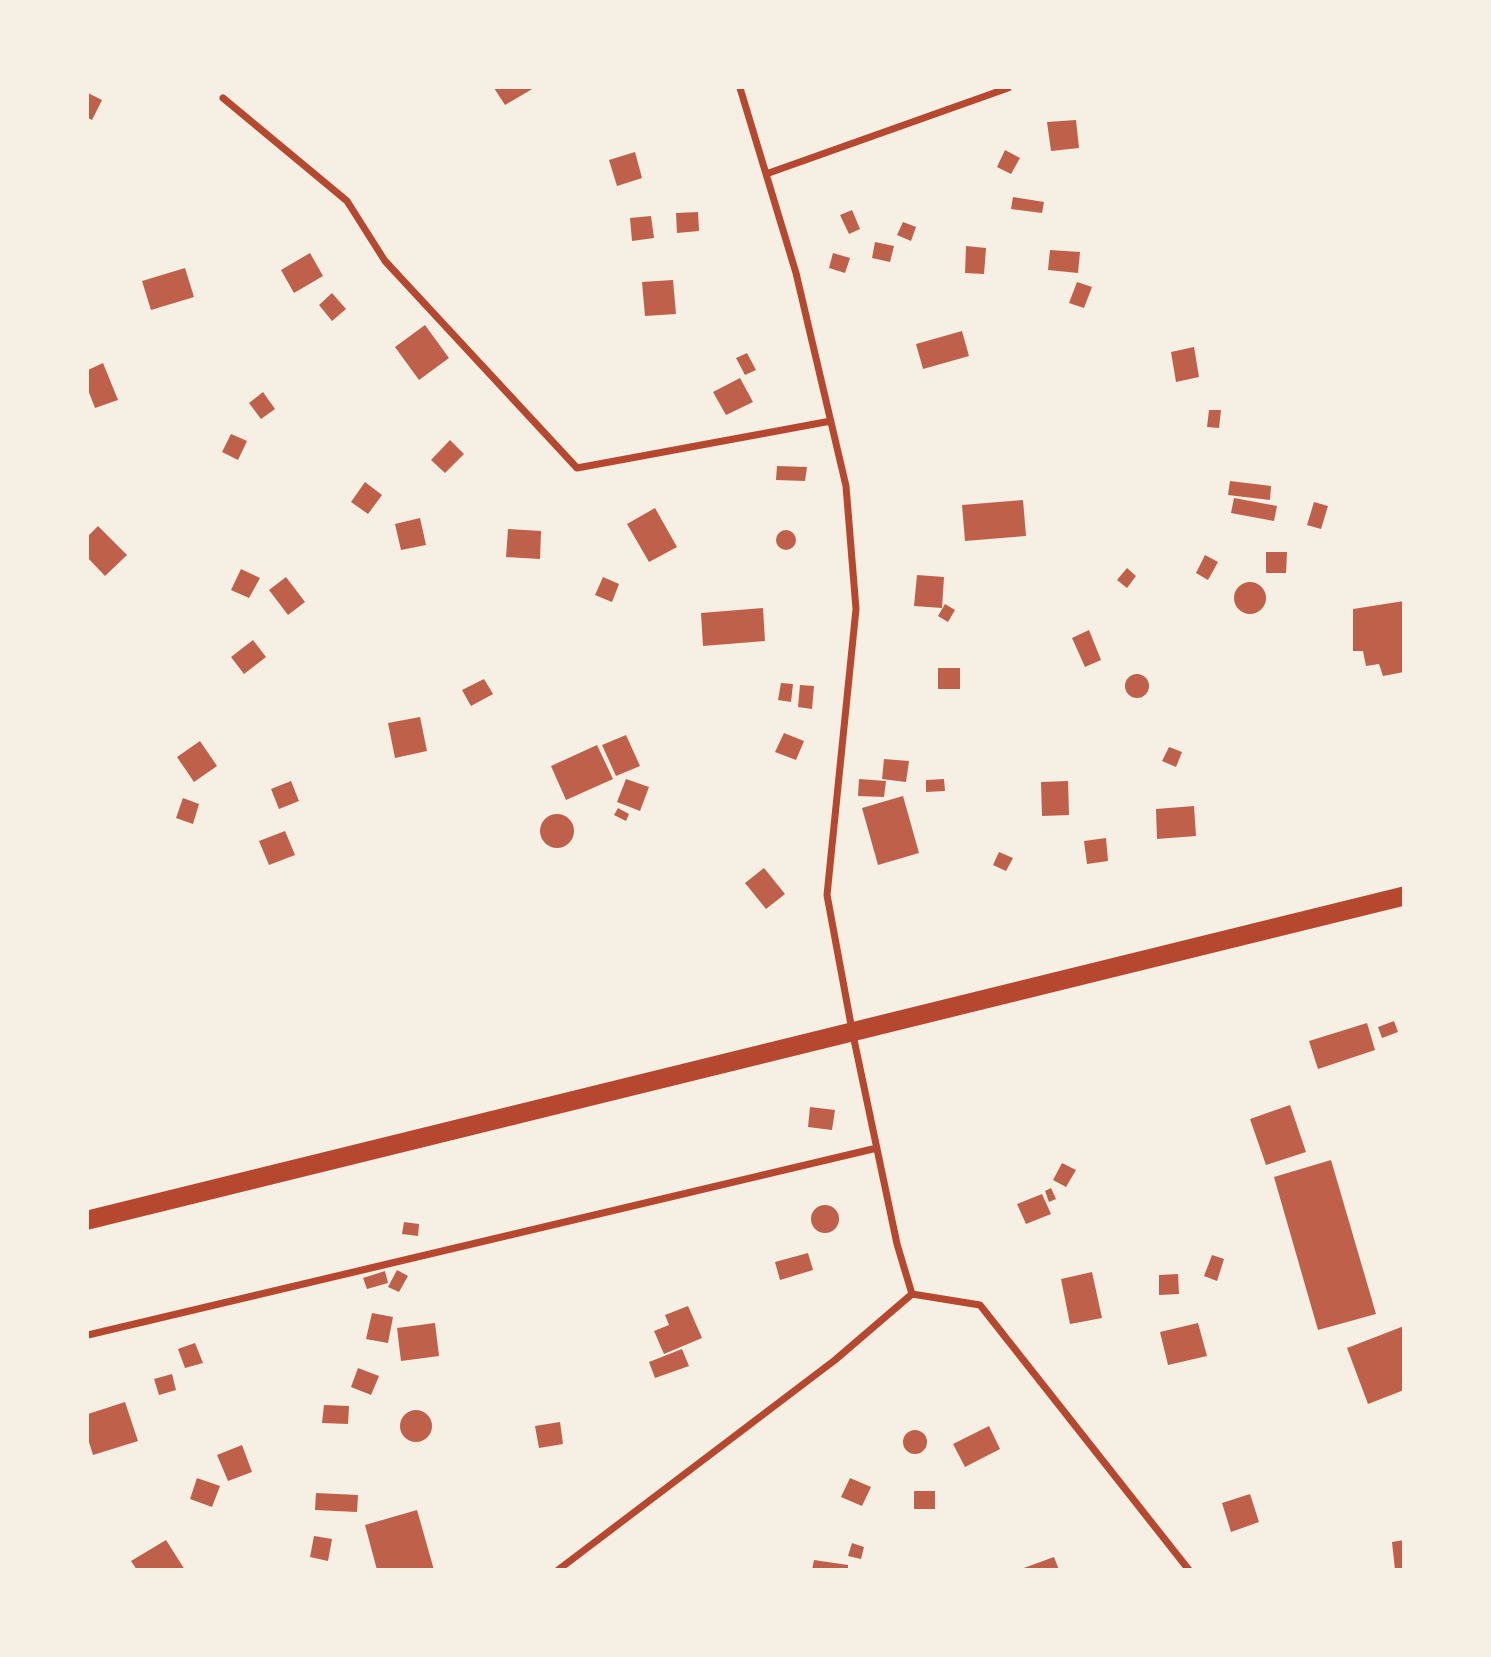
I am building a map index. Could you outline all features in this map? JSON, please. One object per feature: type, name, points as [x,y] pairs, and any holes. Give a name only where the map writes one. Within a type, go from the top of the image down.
[{"type":"highway","points":[[88,1220],[1404,896]]},
{"type":"street","points":[[740,88],[796,273],[846,485],[856,610],[827,895],[897,1244],[912,1294]]},
{"type":"street","points":[[766,174],[1008,88]]},
{"type":"street","points":[[223,98],[346,201],[385,261],[577,468],[831,421]]},
{"type":"street","points":[[88,1335],[877,1147]]},
{"type":"street","points":[[558,1570],[835,1360],[912,1294],[980,1305],[1189,1570]]},
{"type":"building","points":[[494,88],[534,88],[505,105]]},
{"type":"building","points":[[88,93],[102,100],[92,120],[88,118]]},
{"type":"building","points":[[1076,120],[1079,148],[1051,151],[1047,122]]},
{"type":"building","points":[[1005,150],[1020,158],[1011,174],[997,167]]},
{"type":"building","points":[[635,152],[642,178],[617,186],[609,160]]},
{"type":"building","points":[[1013,197],[1044,202],[1042,213],[1011,209]]},
{"type":"building","points":[[852,210],[860,229],[849,234],[840,215]]},
{"type":"building","points":[[698,212],[699,231],[677,233],[676,213]]},
{"type":"building","points":[[651,216],[654,238],[632,241],[630,218]]},
{"type":"building","points":[[903,222],[916,227],[911,241],[897,235]]},
{"type":"building","points":[[875,242],[894,246],[890,262],[872,258]]},
{"type":"building","points":[[966,246],[986,248],[984,274],[965,273]]},
{"type":"building","points":[[1050,250],[1080,252],[1078,273],[1048,270]]},
{"type":"building","points":[[310,253],[323,276],[294,293],[281,270]]},
{"type":"building","points":[[833,253],[850,258],[845,273],[829,268]]},
{"type":"building","points":[[185,268],[194,297],[151,310],[142,281]]},
{"type":"building","points":[[673,280],[676,314],[645,316],[642,282]]},
{"type":"building","points":[[1077,282],[1092,287],[1084,308],[1069,303]]},
{"type":"building","points":[[332,293],[346,309],[332,321],[319,305]]},
{"type":"building","points":[[425,325],[449,358],[419,380],[395,347]]},
{"type":"building","points":[[962,331],[969,356],[923,369],[916,344]]},
{"type":"building","points":[[1194,347],[1199,377],[1176,382],[1171,352]]},
{"type":"building","points":[[747,353],[756,370],[745,375],[736,358]]},
{"type":"building","points":[[103,363],[118,400],[95,408],[88,390],[88,370]]},
{"type":"building","points":[[740,378],[753,402],[726,415],[713,392]]},
{"type":"building","points":[[263,392],[275,409],[261,419],[249,403]]},
{"type":"building","points":[[1209,410],[1221,410],[1219,428],[1207,427]]},
{"type":"building","points":[[231,434],[247,441],[238,460],[222,452]]},
{"type":"building","points":[[450,440],[464,454],[445,473],[431,460]]},
{"type":"building","points":[[777,466],[807,467],[805,481],[776,480]]},
{"type":"building","points":[[1230,481],[1271,486],[1270,500],[1228,495]]},
{"type":"building","points":[[365,482],[382,495],[368,514],[351,502]]},
{"type":"building","points":[[1234,498],[1277,506],[1274,521],[1231,513]]},
{"type":"building","points":[[1023,500],[1026,536],[965,541],[962,505]]},
{"type":"building","points":[[1314,502],[1328,506],[1321,529],[1307,525]]},
{"type":"building","points":[[655,508],[677,547],[649,562],[627,524]]},
{"type":"building","points":[[420,518],[426,545],[401,550],[395,524]]},
{"type":"building","points":[[98,526],[127,555],[105,576],[88,558],[88,536]]},
{"type":"building","points":[[508,529],[541,531],[540,559],[506,557]]},
{"type":"building","points":[[782,530],[790,530],[796,540],[790,550],[782,550],[776,544],[776,536]]},
{"type":"building","points":[[1266,552],[1287,552],[1286,573],[1266,573]]},
{"type":"building","points":[[1205,555],[1218,562],[1208,580],[1196,573]]},
{"type":"building","points":[[1127,568],[1136,576],[1127,588],[1117,580]]},
{"type":"building","points":[[241,569],[260,578],[249,598],[231,590]]},
{"type":"building","points":[[917,575],[944,577],[942,608],[914,606]]},
{"type":"building","points":[[286,577],[305,602],[288,615],[269,590]]},
{"type":"building","points":[[603,577],[619,584],[612,602],[595,595]]},
{"type":"building","points":[[1250,582],[1261,587],[1266,598],[1261,609],[1250,614],[1239,609],[1234,598],[1239,587]]},
{"type":"building","points":[[1404,601],[1404,672],[1383,676],[1379,664],[1366,666],[1363,651],[1353,651],[1353,609]]},
{"type":"building","points":[[945,604],[955,610],[948,622],[938,616]]},
{"type":"building","points":[[763,608],[765,641],[703,646],[701,613]]},
{"type":"building","points":[[1089,630],[1101,660],[1085,667],[1072,638]]},
{"type":"building","points":[[253,640],[266,657],[244,674],[231,657]]},
{"type":"building","points":[[938,668],[960,668],[960,689],[938,689]]},
{"type":"building","points":[[1137,674],[1146,677],[1149,686],[1146,695],[1137,698],[1128,695],[1125,686],[1128,677]]},
{"type":"building","points":[[484,679],[493,694],[471,706],[462,690]]},
{"type":"building","points":[[781,683],[793,684],[791,702],[778,700]]},
{"type":"building","points":[[800,685],[814,686],[812,709],[798,707]]},
{"type":"building","points":[[420,717],[427,751],[395,758],[388,723]]},
{"type":"building","points":[[784,733],[804,741],[796,760],[775,752]]},
{"type":"building","points":[[626,735],[640,766],[616,776],[602,745]]},
{"type":"building","points":[[200,741],[217,766],[194,782],[177,757]]},
{"type":"building","points":[[597,745],[613,779],[566,800],[551,766]]},
{"type":"building","points":[[1169,747],[1182,752],[1176,767],[1162,761]]},
{"type":"building","points":[[884,759],[909,761],[906,782],[882,779]]},
{"type":"building","points":[[626,779],[649,787],[640,811],[617,802]]},
{"type":"building","points":[[859,779],[886,781],[884,797],[858,796]]},
{"type":"building","points":[[944,779],[945,791],[926,792],[926,780]]},
{"type":"building","points":[[291,781],[299,801],[279,809],[271,789]]},
{"type":"building","points":[[1068,781],[1069,815],[1042,816],[1041,782]]},
{"type":"building","points":[[903,796],[919,853],[878,865],[862,808]]},
{"type":"building","points":[[183,798],[199,804],[193,824],[176,818]]},
{"type":"building","points":[[1194,806],[1196,836],[1157,839],[1156,809]]},
{"type":"building","points":[[618,808],[629,814],[626,821],[614,815]]},
{"type":"building","points":[[557,814],[569,819],[574,831],[569,843],[557,848],[545,843],[540,831],[545,819]]},
{"type":"building","points":[[285,831],[295,855],[269,865],[259,841]]},
{"type":"building","points":[[1106,838],[1108,861],[1087,864],[1084,841]]},
{"type":"building","points":[[999,852],[1013,858],[1006,871],[993,865]]},
{"type":"building","points":[[764,868],[785,894],[766,909],[745,883]]},
{"type":"building","points":[[1394,1021],[1398,1032],[1382,1038],[1378,1027]]},
{"type":"building","points":[[1367,1023],[1375,1050],[1318,1069],[1309,1041]]},
{"type":"building","points":[[1290,1105],[1306,1152],[1266,1165],[1250,1119]]},
{"type":"building","points":[[810,1107],[835,1110],[832,1130],[808,1127]]},
{"type":"building","points":[[1331,1160],[1376,1314],[1318,1330],[1274,1177]]},
{"type":"building","points":[[1062,1163],[1076,1170],[1066,1187],[1053,1180]]},
{"type":"building","points":[[1051,1188],[1056,1199],[1049,1202],[1045,1191]]},
{"type":"building","points":[[1042,1194],[1051,1214],[1026,1224],[1017,1204]]},
{"type":"building","points":[[825,1205],[835,1209],[839,1219],[835,1229],[825,1233],[815,1229],[811,1219],[815,1209]]},
{"type":"building","points":[[404,1222],[419,1224],[418,1236],[402,1234]]},
{"type":"building","points":[[808,1253],[813,1270],[780,1280],[775,1262]]},
{"type":"building","points":[[1212,1255],[1224,1259],[1217,1281],[1204,1276]]},
{"type":"building","points":[[397,1270],[408,1276],[399,1292],[388,1287]]},
{"type":"building","points":[[385,1271],[388,1283],[367,1289],[363,1278]]},
{"type":"building","points":[[1092,1272],[1102,1318],[1070,1324],[1061,1279]]},
{"type":"building","points":[[1178,1274],[1179,1294],[1159,1295],[1159,1275]]},
{"type":"building","points":[[688,1306],[702,1338],[664,1354],[654,1331],[669,1325],[665,1315]]},
{"type":"building","points":[[372,1313],[393,1317],[388,1343],[366,1339]]},
{"type":"building","points":[[435,1323],[439,1356],[401,1361],[397,1328]]},
{"type":"building","points":[[1198,1323],[1207,1356],[1168,1365],[1160,1332]]},
{"type":"building","points":[[1404,1326],[1404,1390],[1368,1404],[1347,1348]]},
{"type":"building","points":[[195,1343],[203,1363],[185,1368],[178,1349]]},
{"type":"building","points":[[682,1349],[689,1366],[655,1378],[649,1362]]},
{"type":"building","points":[[358,1368],[379,1376],[371,1395],[351,1387]]},
{"type":"building","points":[[172,1374],[176,1390],[159,1395],[154,1379]]},
{"type":"building","points":[[125,1402],[138,1441],[93,1455],[88,1439],[88,1414]]},
{"type":"building","points":[[324,1405],[349,1406],[348,1424],[322,1423]]},
{"type":"building","points":[[416,1410],[427,1415],[432,1426],[427,1437],[416,1442],[405,1437],[400,1426],[405,1415]]},
{"type":"building","points":[[560,1422],[563,1444],[539,1448],[535,1426]]},
{"type":"building","points":[[989,1426],[1000,1449],[965,1467],[953,1444]]},
{"type":"building","points":[[915,1430],[923,1434],[927,1442],[923,1450],[915,1454],[907,1450],[903,1442],[907,1434]]},
{"type":"building","points":[[242,1445],[252,1472],[228,1481],[217,1455]]},
{"type":"building","points":[[197,1478],[220,1486],[212,1507],[190,1499]]},
{"type":"building","points":[[850,1478],[871,1487],[862,1506],[841,1497]]},
{"type":"building","points":[[914,1491],[935,1491],[935,1509],[914,1509]]},
{"type":"building","points":[[316,1493],[358,1495],[357,1512],[315,1510]]},
{"type":"building","points":[[1250,1494],[1259,1522],[1231,1532],[1222,1503]]},
{"type":"building","points":[[417,1510],[434,1570],[377,1570],[365,1525]]},
{"type":"building","points":[[314,1536],[332,1539],[328,1561],[310,1557]]},
{"type":"building","points":[[166,1540],[185,1570],[137,1570],[131,1561]]},
{"type":"building","points":[[1404,1540],[1404,1569],[1395,1570],[1392,1542]]},
{"type":"building","points":[[852,1543],[864,1547],[861,1559],[848,1556]]},
{"type":"building","points":[[1054,1557],[1059,1570],[1021,1569]]},
{"type":"building","points":[[814,1560],[848,1565],[848,1570],[812,1570]]}]
